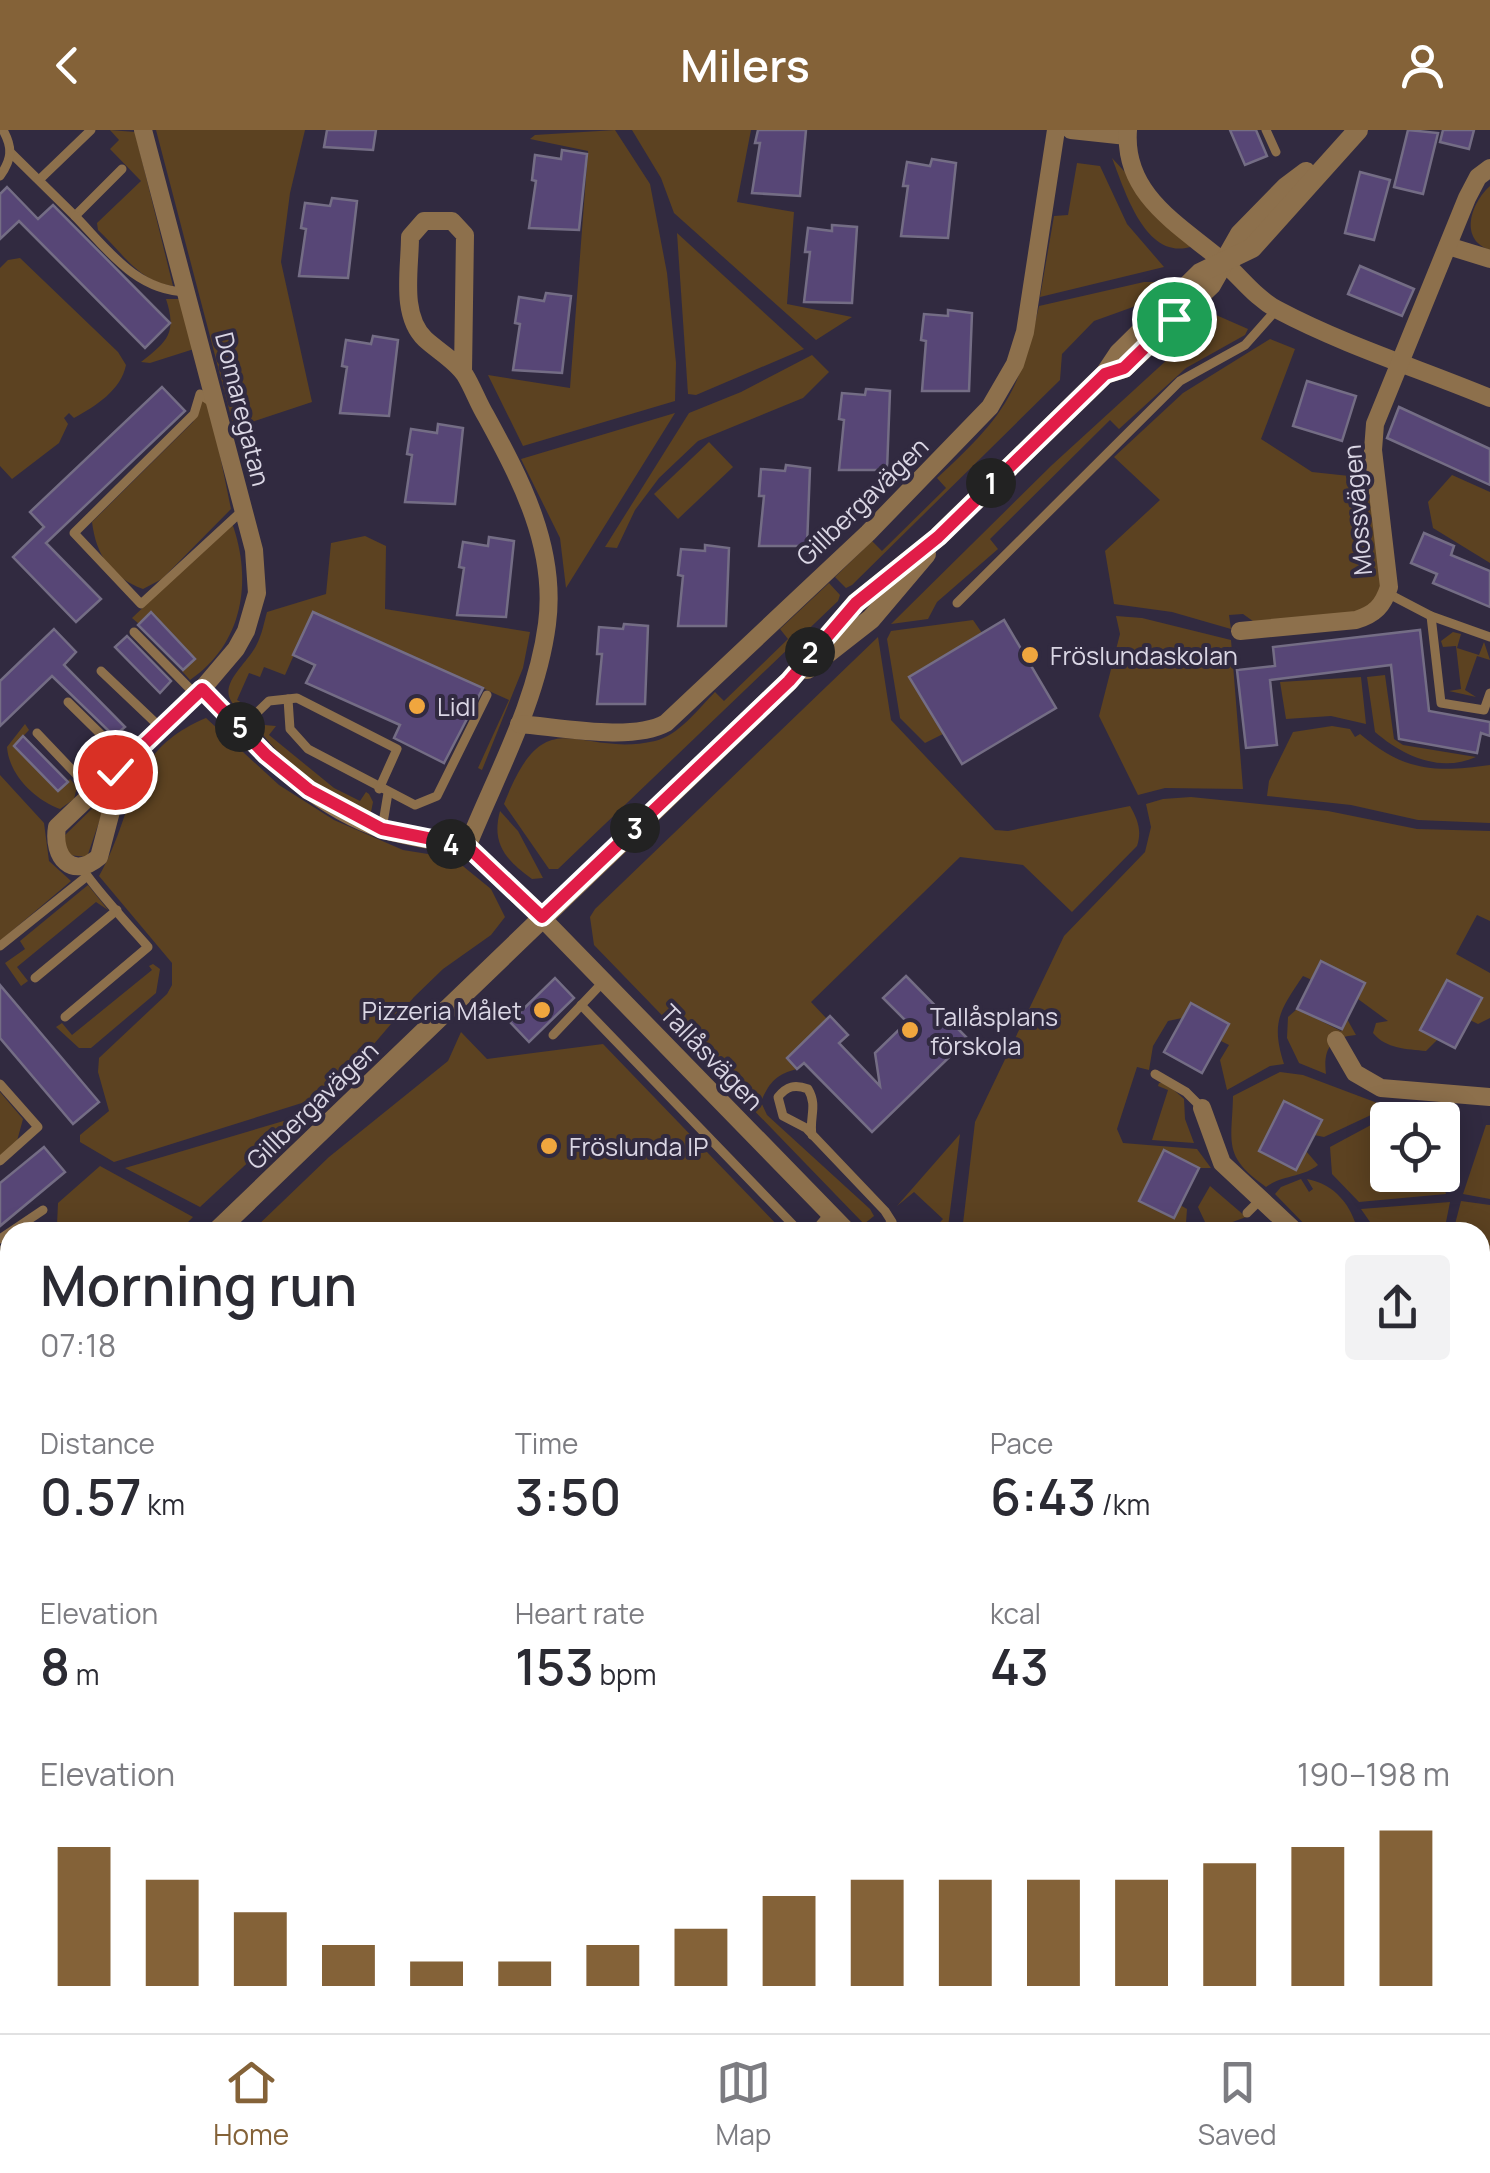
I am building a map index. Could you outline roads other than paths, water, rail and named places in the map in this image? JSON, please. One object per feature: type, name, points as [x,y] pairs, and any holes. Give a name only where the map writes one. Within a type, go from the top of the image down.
[{"type":"street","name":"Domaregatan","points":[[84,871],[59,857],[54,844],[57,827],[199,692],[236,649],[253,612],[258,572],[143,130]]},
{"type":"street","name":"Gillbergavägen","points":[[519,724],[634,732],[653,730],[666,723],[868,533],[990,407],[1015,364],[1026,332],[1056,130]]},
{"type":"street","points":[[1070,130],[1128,133],[1133,173],[1153,205],[1276,309],[1490,398]]},
{"type":"street","name":"Gillbergavägen","points":[[226,1222],[789,681],[871,618],[938,537],[1105,374],[1124,368],[1211,286],[1224,262],[1252,248],[1358,130]]},
{"type":"street","name":"Mossvägen","points":[[1240,631],[1356,620],[1379,608],[1387,594],[1375,424],[1467,198],[1478,178],[1490,168]]},
{"type":"street","points":[[199,692],[309,790],[382,829],[467,846],[519,724],[547,625],[546,565],[524,489],[464,372],[422,336],[410,314],[410,237],[424,221],[452,221],[465,235],[464,372]]},
{"type":"street","points":[[1448,246],[1490,259]]},
{"type":"street","points":[[84,871],[99,856],[121,766]]},
{"type":"street","name":"Tallåsvägen","points":[[467,846],[542,917],[837,1222]]},
{"type":"street","points":[[1336,1040],[1355,1073],[1382,1088],[1490,1096]]},
{"type":"street","points":[[1202,1108],[1222,1162],[1285,1222]]},
{"type":"lane","points":[[0,176],[10,161],[4,130]]},
{"type":"lane","points":[[40,180],[91,130]]},
{"type":"lane","points":[[1266,130],[1276,152]]},
{"type":"lane","points":[[10,152],[146,284],[166,292],[187,292]]},
{"type":"lane","points":[[75,216],[122,169]]},
{"type":"lane","points":[[956,603],[1180,380],[1244,345],[1276,309]]},
{"type":"lane","points":[[216,406],[200,394],[194,414],[74,534],[141,604],[243,510]]},
{"type":"lane","points":[[1387,594],[1431,616],[1490,637]]},
{"type":"lane","points":[[1431,616],[1440,703],[1484,710],[1490,692]]},
{"type":"lane","points":[[134,632],[199,692]]},
{"type":"lane","points":[[101,671],[162,728]]},
{"type":"lane","points":[[288,699],[290,729],[308,749],[415,805],[437,796],[486,696]]},
{"type":"lane","points":[[241,728],[268,702],[297,698],[397,749],[383,791],[382,829]]},
{"type":"lane","points":[[68,702],[121,766]]},
{"type":"lane","points":[[36,733],[93,792]]},
{"type":"lane","points":[[0,946],[84,871],[148,947],[65,1016]]},
{"type":"lane","points":[[35,978],[117,910]]},
{"type":"lane","points":[[554,1035],[604,981]]},
{"type":"lane","points":[[582,1005],[790,1222]]},
{"type":"lane","points":[[1154,1074],[1186,1092],[1202,1108]]},
{"type":"lane","points":[[0,1084],[38,1128],[0,1160]]},
{"type":"lane","points":[[812,1135],[814,1106],[808,1089],[784,1089],[778,1097],[783,1116],[812,1135],[892,1222]]},
{"type":"lane","points":[[1247,1213],[1261,1199]]},
{"type":"lane","points":[[25,1222],[43,1210]]},
{"type":"lane","points":[[822,1222],[829,1214]]},
{"type":"place","name":"Fröslundaskolan","points":[[1030,655]]},
{"type":"place","name":"Lidl","points":[[417,706]]},
{"type":"place","name":"Pizzeria Målet","points":[[542,1010]]},
{"type":"place","name":"Tallåsplans förskola","points":[[910,1030]]},
{"type":"place","name":"Fröslunda IP","points":[[549,1146]]}]
